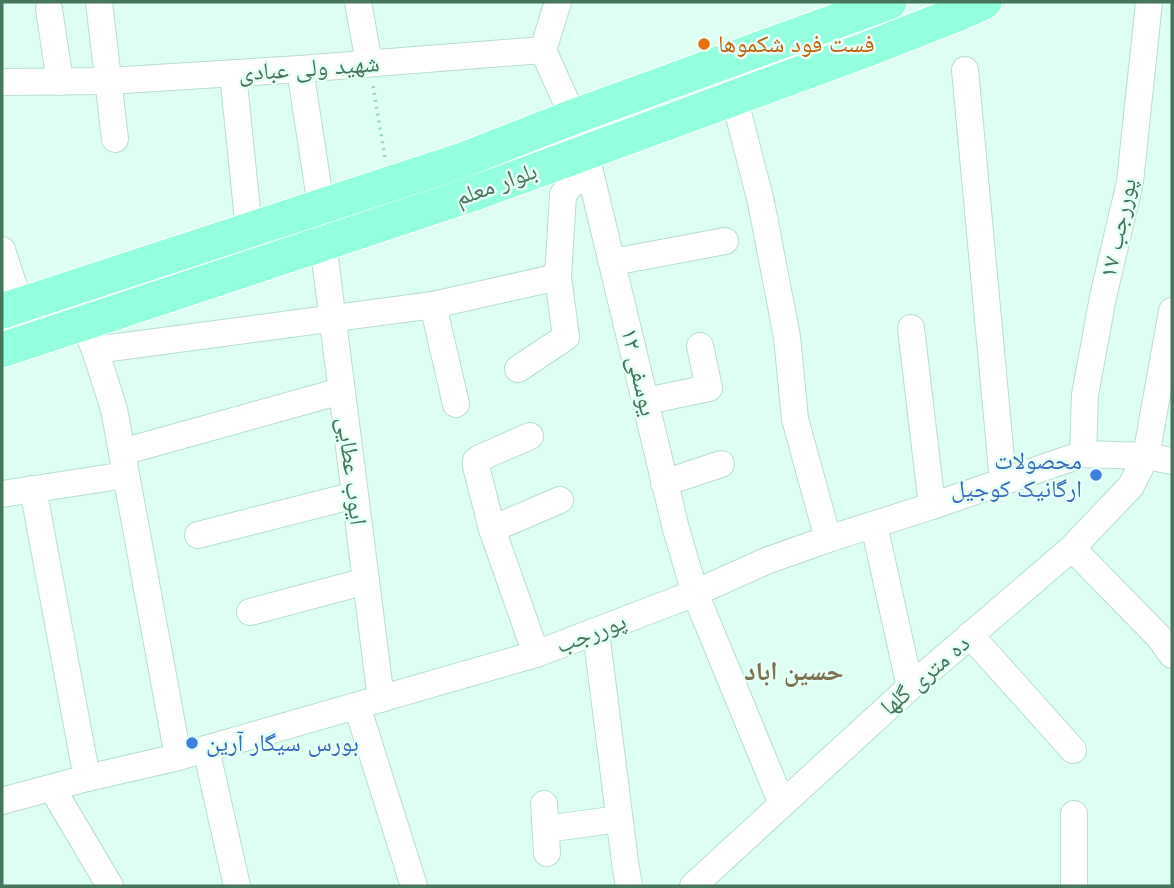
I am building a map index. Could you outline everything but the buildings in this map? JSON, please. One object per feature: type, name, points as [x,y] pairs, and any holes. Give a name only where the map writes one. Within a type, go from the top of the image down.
[{"type":"main road","name":"بلوار معلم","points":[[11,308],[460,161],[850,9],[889,2]]},
{"type":"main road","name":"بلوار معلم","points":[[2,350],[89,336],[323,243],[472,194],[588,164],[734,97],[888,41],[984,2]]},
{"type":"street","points":[[99,2],[116,139]]},
{"type":"street","points":[[358,2],[369,63]]},
{"type":"street","points":[[558,2],[543,50],[573,117]]},
{"type":"street","name":"پوررجب ۱۷","points":[[1083,454],[1085,395],[1103,298],[1130,181],[1149,2]]},
{"type":"street","points":[[50,9],[60,82]]},
{"type":"street","name":"شهید ولی عبادی","points":[[2,82],[108,81],[233,74],[543,50]]},
{"type":"street","points":[[300,69],[321,206]]},
{"type":"street","points":[[965,70],[1003,481]]},
{"type":"street","points":[[233,74],[249,230]]},
{"type":"street","points":[[734,97],[761,202],[787,337],[795,419],[828,539]]},
{"type":"street","points":[[518,369],[566,337],[558,276],[563,195],[588,164]]},
{"type":"street","name":"یوسفی ۱۲","points":[[588,164],[664,482],[695,593],[782,804]]},
{"type":"street","points":[[612,262],[725,241]]},
{"type":"street","name":"ایوب عطایی","points":[[323,243],[366,581],[369,702],[414,886]]},
{"type":"street","points":[[2,250],[11,308]]},
{"type":"street","points":[[178,757],[114,410],[89,336],[332,317],[433,305],[558,276]]},
{"type":"street","points":[[433,305],[456,404]]},
{"type":"street","name":"ده متری گلها","points":[[693,886],[909,687],[1072,548],[1131,486],[1146,456],[1169,354],[1172,311]]},
{"type":"street","points":[[911,328],[932,506]]},
{"type":"street","points":[[646,401],[709,388],[701,346]]},
{"type":"street","points":[[2,494],[33,489],[124,463],[341,391]]},
{"type":"street","points":[[530,436],[476,461],[476,466],[492,529],[536,654]]},
{"type":"street","name":"پوررجب","points":[[2,801],[178,757],[536,654],[695,593],[766,561],[1083,454],[1146,456],[1172,461]]},
{"type":"street","points":[[664,482],[721,464]]},
{"type":"street","points":[[33,489],[88,778]]},
{"type":"street","points":[[198,535],[355,495]]},
{"type":"street","points":[[492,529],[560,500]]},
{"type":"street","points":[[874,525],[909,687]]},
{"type":"street","points":[[1072,548],[1159,637],[1172,655]]},
{"type":"street","points":[[250,612],[366,581]]},
{"type":"street","points":[[596,632],[629,886]]},
{"type":"street","points":[[970,635],[1073,750]]},
{"type":"street","points":[[206,749],[237,886]]},
{"type":"street","points":[[52,788],[110,886]]},
{"type":"street","points":[[1074,814],[1074,886]]},
{"type":"street","points":[[546,829],[619,820]]},
{"type":"path","points":[[369,63],[390,184]]},
{"type":"place","name":"فست فود شکموها","points":[[704,44]]},
{"type":"place","name":"محصولات ارگانیک کوجیل","points":[[1096,475]]},
{"type":"place","name":"بورس سیگار آرین","points":[[192,743]]},
{"type":"district","name":"حسین اباد","points":[[794,671]]}]
